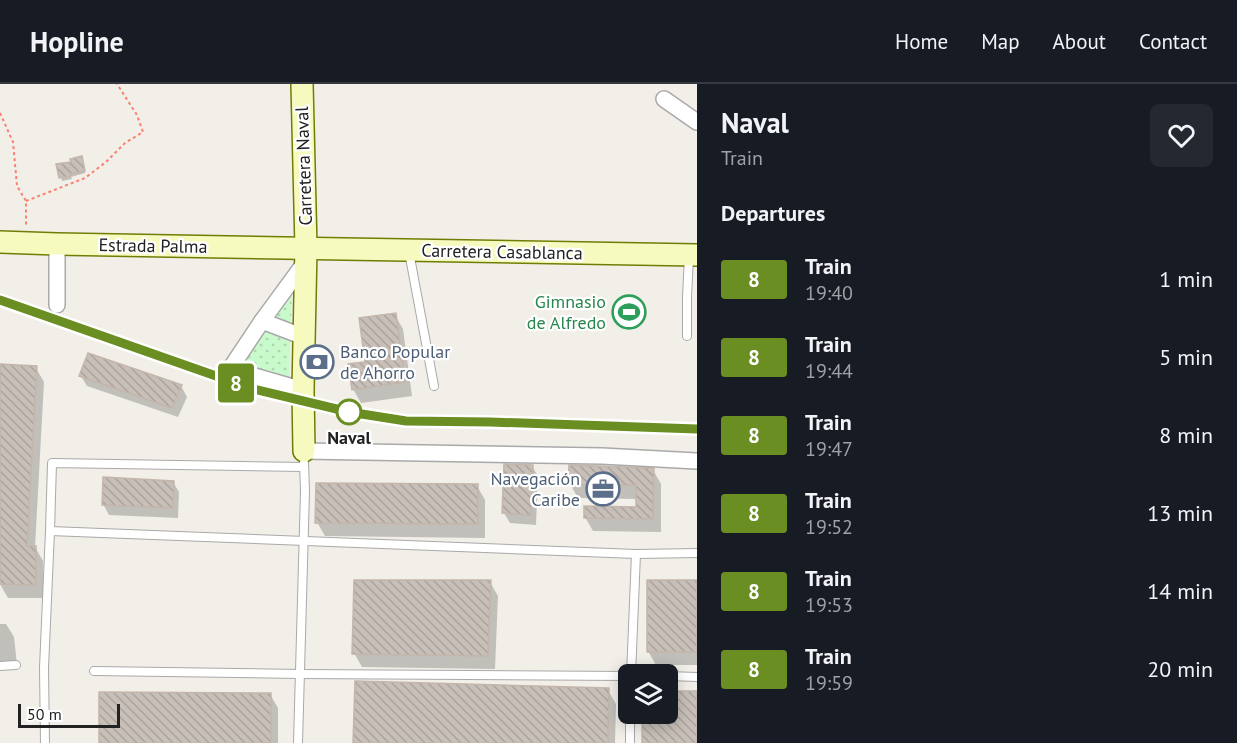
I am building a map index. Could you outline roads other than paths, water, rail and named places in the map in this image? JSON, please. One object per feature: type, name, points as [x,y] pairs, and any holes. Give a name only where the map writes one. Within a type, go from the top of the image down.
[{"type":"main road","name":"Carretera Naval","points":[[302,84],[306,254],[304,459]]},
{"type":"main road","name":"Estrada Palma","points":[[0,242],[306,254]]},
{"type":"main road","name":"Carretera Casablanca","points":[[306,254],[409,250],[693,255]]},
{"type":"street","points":[[664,99],[697,122]]},
{"type":"street","points":[[57,244],[57,305]]},
{"type":"street","points":[[303,390],[230,369],[306,254]]},
{"type":"street","points":[[262,321],[304,337]]},
{"type":"street","points":[[304,459],[602,456],[697,460]]},
{"type":"lane","points":[[409,250],[434,386]]},
{"type":"lane","points":[[687,336],[687,297],[693,255]]},
{"type":"lane","points":[[45,743],[44,668],[52,463],[304,459],[306,491],[298,743]]},
{"type":"lane","points":[[50,531],[636,554],[697,553]]},
{"type":"lane","points":[[631,664],[636,554]]},
{"type":"lane","points":[[0,666],[16,664]]},
{"type":"lane","points":[[94,671],[618,676]]},
{"type":"lane","points":[[678,676],[697,677]]},
{"type":"lane","points":[[630,724],[630,743]]},
{"type":"railway","points":[[0,300],[253,389],[349,412],[407,421],[697,429]]},
{"type":"train","name":"8","points":[[0,300],[253,389],[349,412],[406,421],[697,429]]},
{"type":"place","name":"Gimnasio de Alfredo","points":[[629,312]]},
{"type":"place","name":"Banco Popular de Ahorro","points":[[317,362]]},
{"type":"place","name":"Naval","points":[[349,412]]},
{"type":"place","name":"Navegación Caribe","points":[[603,489]]}]
